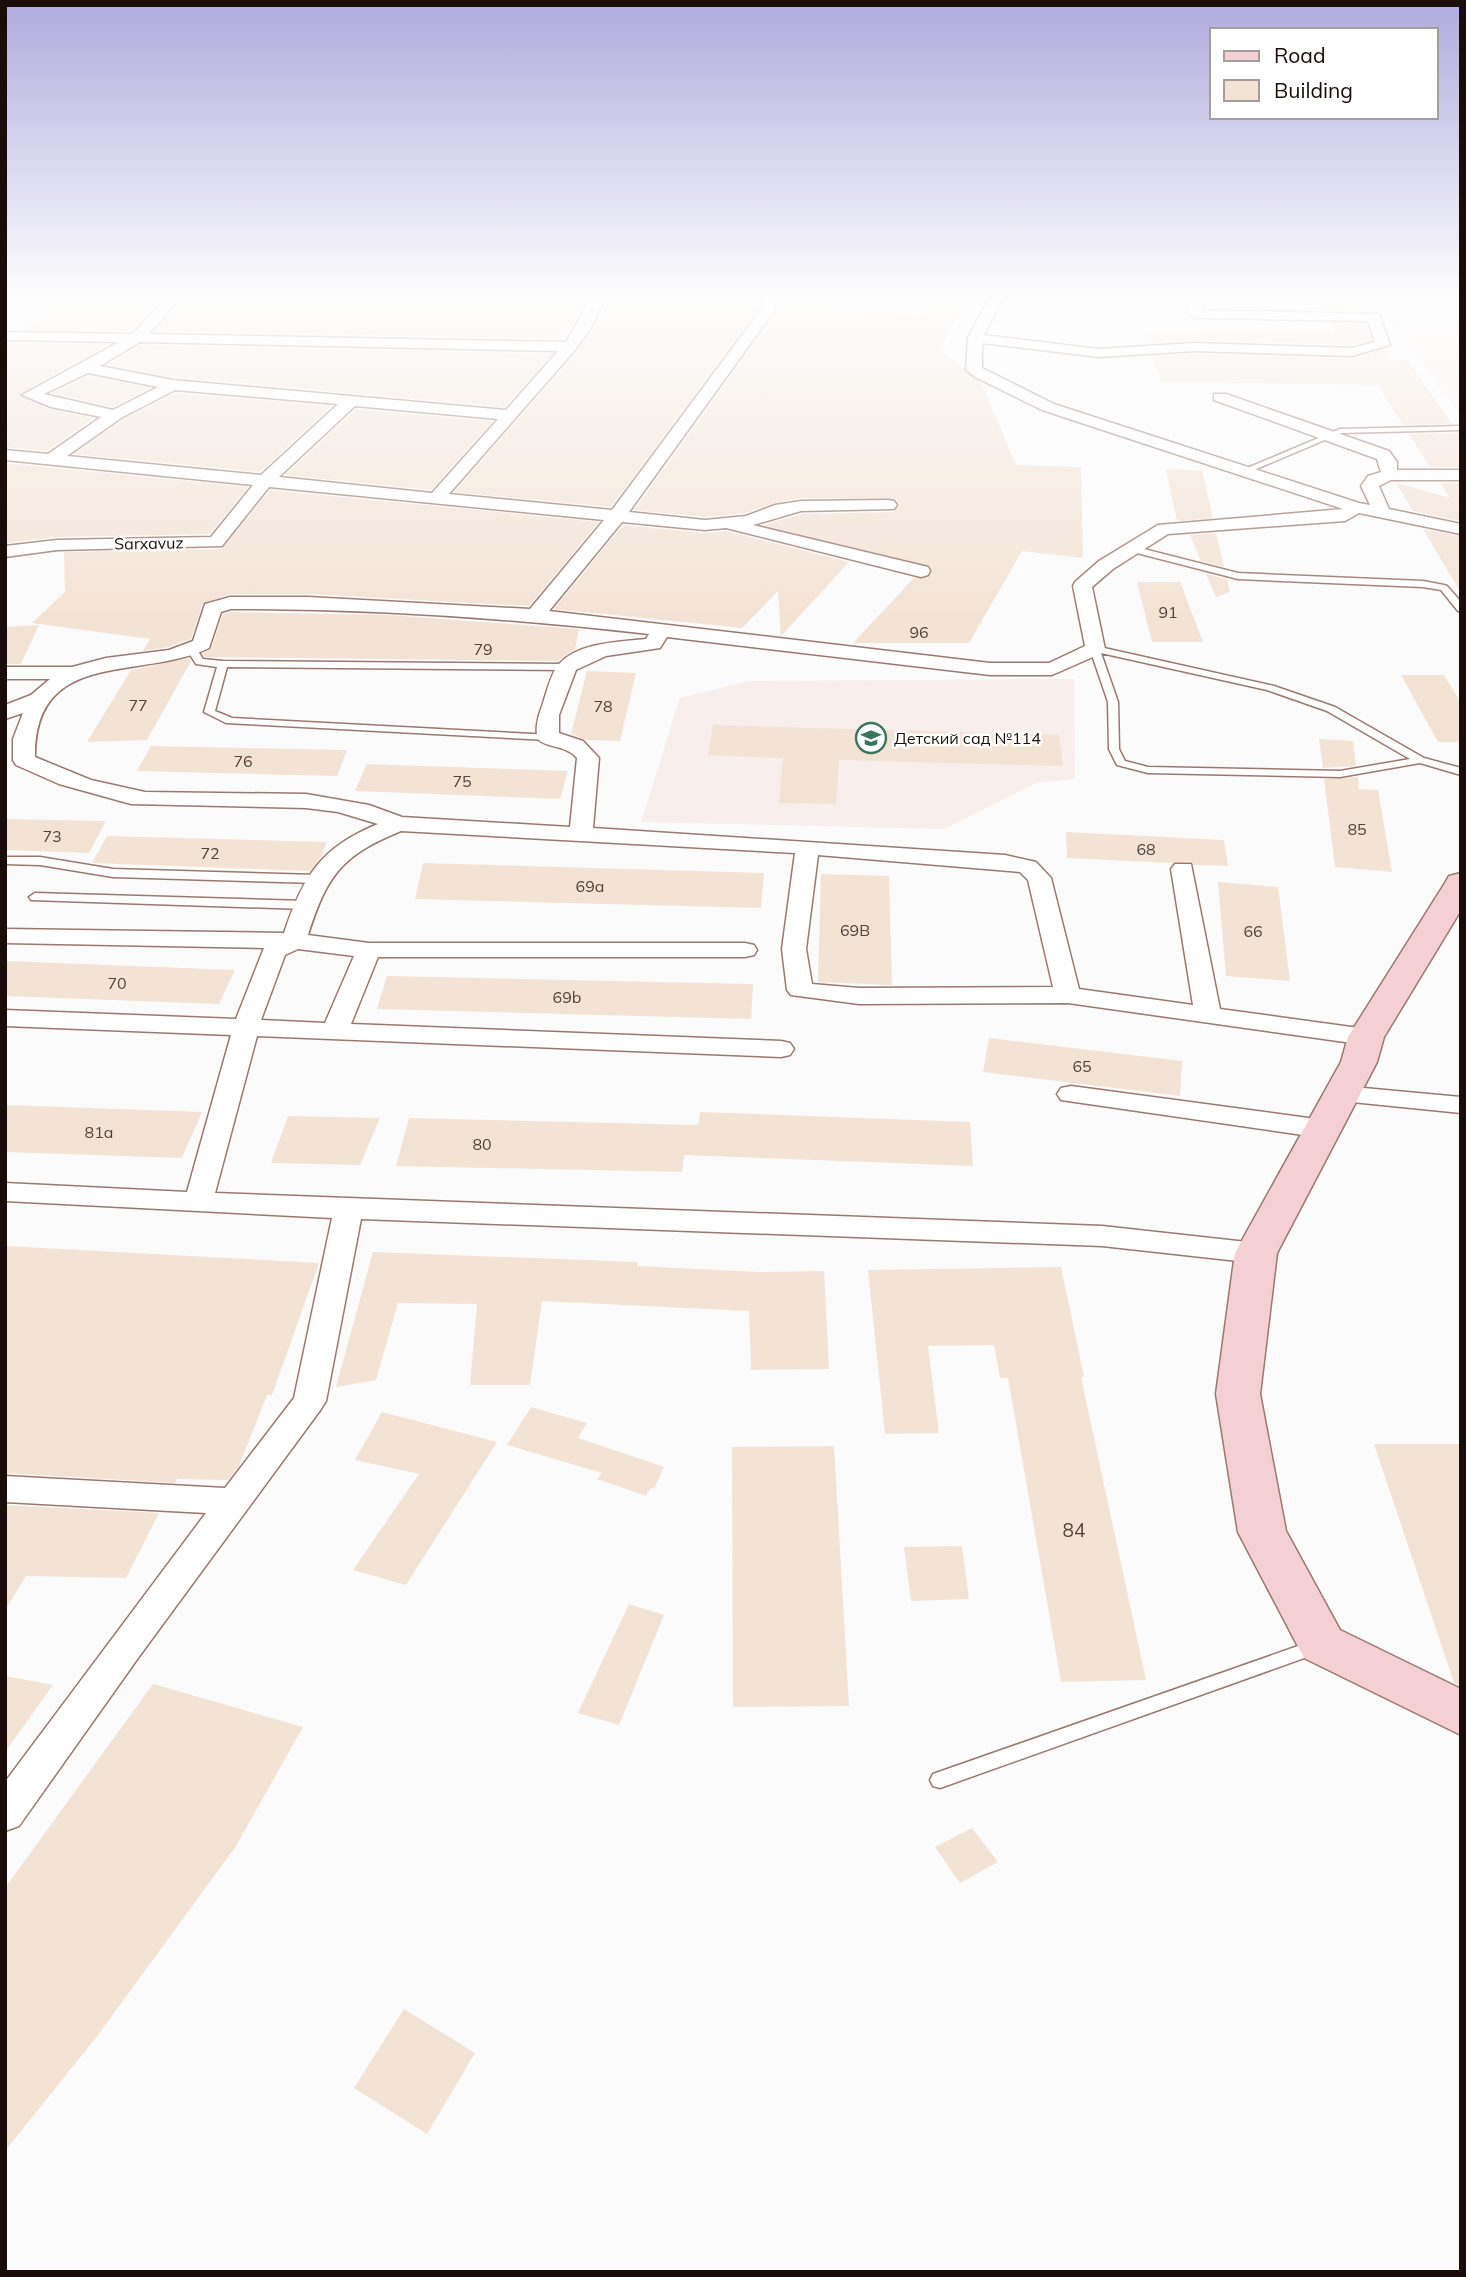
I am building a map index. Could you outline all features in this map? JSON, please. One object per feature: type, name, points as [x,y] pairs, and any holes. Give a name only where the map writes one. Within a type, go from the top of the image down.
[{"type":"street","points":[[58,404],[115,415]]},
{"type":"street","points":[[51,460],[115,415],[136,404]]},
{"type":"street","name":"Sarxavuz","points":[[5,552],[57,545],[216,542],[265,481],[347,404]]},
{"type":"street","points":[[396,404],[508,415]]},
{"type":"street","points":[[435,500],[518,404]]},
{"type":"street","points":[[535,615],[618,515],[699,404]]},
{"type":"street","points":[[1042,404],[1355,507],[1461,529]]},
{"type":"street","points":[[1240,404],[1382,455],[1389,461],[1389,475]]},
{"type":"street","points":[[5,455],[435,500],[705,525],[730,525],[921,571]]},
{"type":"street","points":[[1382,512],[1370,486],[1374,480],[1389,475],[1461,475]]},
{"type":"street","points":[[730,525],[801,506],[888,505]]},
{"type":"street","points":[[5,673],[73,673],[128,659],[192,650],[202,644],[212,608],[220,604],[308,603],[535,615],[660,632],[990,669],[1052,669],[1095,649],[1082,586],[1105,565],[1164,529],[1345,516],[1355,507]]},
{"type":"street","points":[[581,834],[588,758],[582,748],[569,741],[548,737],[549,715],[567,667],[584,656],[604,650],[653,644],[660,632]]},
{"type":"street","points":[[5,713],[38,699],[73,673]]},
{"type":"street","points":[[38,699],[24,739],[24,760],[52,776],[143,799],[290,801],[371,811],[398,824],[807,847],[1005,862],[1028,867],[1039,878],[1068,995]]},
{"type":"street","points":[[198,1203],[246,1027],[274,951],[294,941],[305,905],[317,879],[335,855],[360,838],[398,824]]},
{"type":"street","points":[[807,847],[794,949],[800,990],[859,996],[1068,995],[1366,1037]]},
{"type":"street","points":[[1183,869],[1208,1015]]},
{"type":"street","points":[[1461,884],[1366,1037],[1359,1062],[1256,1253],[1238,1394],[1262,1532],[1322,1644],[1461,1713]]},
{"type":"street","points":[[5,936],[294,941],[369,950],[745,950]]},
{"type":"street","points":[[335,1030],[369,950]]},
{"type":"street","points":[[5,1018],[781,1049]]},
{"type":"street","points":[[1071,1094],[1332,1112],[1461,1105]]},
{"type":"street","points":[[5,1192],[198,1203],[1102,1236],[1256,1253]]},
{"type":"street","points":[[5,1814],[125,1647],[310,1401],[348,1209]]},
{"type":"street","points":[[5,1489],[236,1502]]},
{"type":"lane","points":[[1244,471],[1327,435],[1357,429],[1461,428]]},
{"type":"lane","points":[[1132,548],[1237,576],[1444,588],[1461,609]]},
{"type":"lane","points":[[1095,649],[1113,702],[1114,749],[1121,763],[1148,770],[1340,774],[1420,760]]},
{"type":"lane","points":[[1095,649],[1282,692],[1331,709],[1420,760],[1461,772]]},
{"type":"lane","points":[[192,650],[200,662],[223,664],[567,667]]},
{"type":"lane","points":[[223,664],[209,712],[230,721],[548,737]]},
{"type":"lane","points":[[5,860],[40,861],[113,873],[317,879]]},
{"type":"lane","points":[[35,897],[305,905]]},
{"type":"lane","points":[[940,1780],[1322,1644]]},
{"type":"shaded area","points":[[1452,404],[1461,404],[1461,412]]},
{"type":"shaded area","name":"Детский сад №114","points":[[1074,679],[1075,779],[1036,783],[944,829],[641,822],[680,698],[749,681]]},
{"type":"building","points":[[5,404],[41,404],[50,409],[94,418],[47,451],[5,447]]},
{"type":"building","points":[[153,404],[332,406],[260,472],[74,454],[122,420]]},
{"type":"building","points":[[475,404],[507,404],[505,407]]},
{"type":"building","points":[[531,404],[688,404],[611,507],[454,492]]},
{"type":"building","points":[[710,404],[990,404],[1016,465],[1081,467],[1083,558],[1022,551],[969,643],[853,643],[914,578],[930,576],[930,566],[763,525],[801,514],[894,512],[900,505],[896,499],[801,498],[774,503],[745,513],[705,517],[634,510]]},
{"type":"building","points":[[1390,404],[1438,404],[1452,424],[1403,425]]},
{"type":"building","points":[[356,409],[493,421],[431,490],[285,475]]},
{"type":"building","points":[[1459,433],[1461,467],[1430,467],[1409,434]]},
{"type":"building","points":[[5,463],[248,487],[210,534],[57,537],[5,543]]},
{"type":"building","points":[[1166,469],[1202,471],[1213,518],[1177,521]]},
{"type":"building","points":[[1396,483],[1450,498],[1440,483],[1461,483],[1461,521],[1413,511]]},
{"type":"building","points":[[270,490],[599,522],[529,606],[308,594],[230,594],[203,603],[191,639],[168,647],[143,651],[150,639],[32,623],[65,592],[64,552],[222,549]]},
{"type":"building","points":[[623,525],[705,533],[726,531],[849,562],[781,636],[778,591],[742,628],[554,609]]},
{"type":"building","points":[[1423,529],[1461,536],[1461,593]]},
{"type":"building","points":[[1216,533],[1224,567],[1201,561],[1190,535]]},
{"type":"building","points":[[1206,574],[1227,579],[1230,592],[1216,597]]},
{"type":"building","points":[[1137,582],[1180,582],[1203,642],[1152,642]]},
{"type":"building","points":[[223,614],[388,615],[579,629],[575,649],[558,661],[205,657],[202,653],[211,649]]},
{"type":"building","points":[[39,625],[21,664],[5,664],[5,627]]},
{"type":"building","points":[[189,658],[191,661],[147,740],[87,742],[131,670]]},
{"type":"building","points":[[587,671],[636,673],[620,741],[586,740],[571,734]]},
{"type":"building","points":[[1401,675],[1444,675],[1461,703],[1461,742],[1438,742]]},
{"type":"building","points":[[713,725],[1059,735],[1063,766],[839,760],[836,804],[779,803],[783,758],[708,755]]},
{"type":"building","points":[[1319,739],[1353,741],[1356,766],[1323,768]]},
{"type":"building","points":[[151,746],[347,750],[337,776],[137,771]]},
{"type":"building","points":[[367,764],[568,771],[560,799],[355,791]]},
{"type":"building","points":[[1358,777],[1359,789],[1378,790],[1392,872],[1335,867],[1324,779]]},
{"type":"building","points":[[5,819],[106,821],[89,853],[5,850]]},
{"type":"building","points":[[1066,832],[1224,840],[1228,866],[1194,865],[1191,861],[1172,863],[1067,858]]},
{"type":"building","points":[[107,836],[327,842],[321,857],[310,871],[92,863]]},
{"type":"building","points":[[423,863],[764,873],[761,908],[415,899]]},
{"type":"building","points":[[821,874],[889,876],[892,985],[818,982]]},
{"type":"building","points":[[1218,882],[1278,887],[1290,981],[1226,976]]},
{"type":"building","points":[[5,961],[235,970],[219,1004],[5,996]]},
{"type":"building","points":[[387,976],[753,984],[751,1019],[377,1009]]},
{"type":"building","points":[[989,1038],[1182,1061],[1180,1096],[983,1072]]},
{"type":"building","points":[[5,1105],[202,1112],[182,1158],[5,1152]]},
{"type":"building","points":[[700,1112],[970,1122],[973,1166],[684,1155],[682,1172],[396,1166],[409,1118],[698,1125]]},
{"type":"building","points":[[288,1116],[380,1118],[360,1165],[271,1163]]},
{"type":"building","points":[[5,1246],[319,1263],[272,1395],[267,1395],[239,1466],[228,1480],[177,1479],[175,1483],[5,1473]]},
{"type":"building","points":[[373,1252],[637,1262],[637,1266],[761,1272],[824,1271],[829,1369],[751,1370],[749,1311],[542,1301],[530,1385],[470,1385],[477,1304],[398,1303],[376,1380],[336,1387]]},
{"type":"building","points":[[1061,1267],[1084,1377],[1081,1377],[1146,1680],[1061,1682],[1008,1378],[1000,1378],[994,1345],[928,1346],[939,1433],[885,1434],[868,1270]]},
{"type":"building","points":[[531,1407],[587,1423],[578,1438],[664,1467],[654,1489],[651,1488],[646,1496],[597,1479],[602,1473],[507,1445]]},
{"type":"building","points":[[382,1412],[497,1442],[406,1585],[353,1570],[419,1474],[355,1460]]},
{"type":"building","points":[[1374,1444],[1461,1444],[1461,1686],[1454,1683]]},
{"type":"building","points":[[834,1446],[849,1706],[733,1707],[732,1447]]},
{"type":"building","points":[[5,1505],[159,1513],[126,1578],[26,1576],[5,1610]]},
{"type":"building","points":[[962,1546],[969,1599],[911,1601],[904,1547]]},
{"type":"building","points":[[629,1604],[664,1615],[619,1725],[578,1713]]},
{"type":"building","points":[[5,1676],[53,1685],[5,1752]]},
{"type":"building","points":[[153,1684],[303,1727],[236,1846],[98,2035],[5,2151],[5,1888]]},
{"type":"building","points":[[972,1828],[998,1862],[960,1883],[935,1847]]},
{"type":"building","points":[[404,2009],[475,2053],[427,2134],[354,2088]]},
{"type":"place","name":"Детский сад №114","points":[[871,738]]}]
